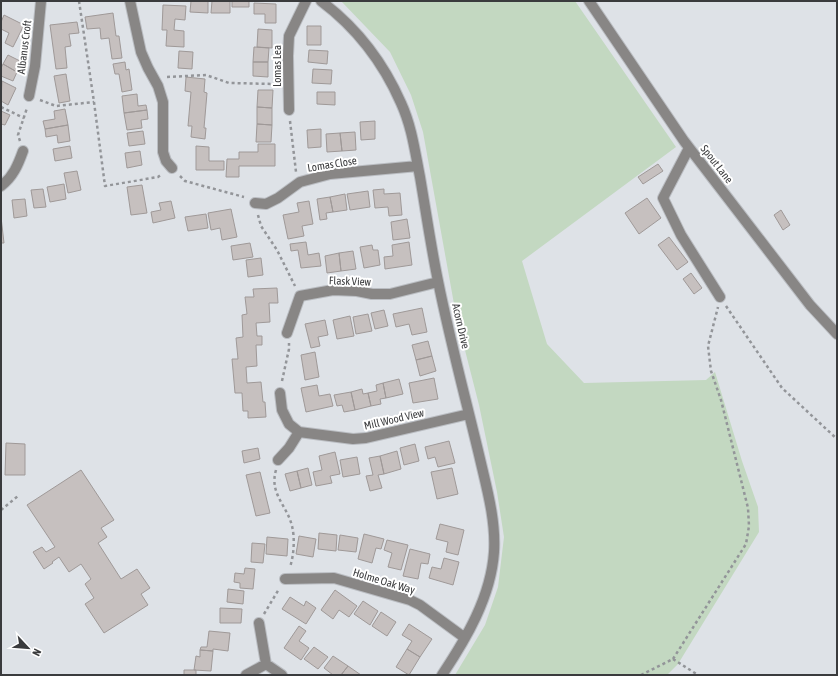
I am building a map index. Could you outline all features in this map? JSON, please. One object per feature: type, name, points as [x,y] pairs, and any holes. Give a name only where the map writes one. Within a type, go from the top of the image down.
[{"type":"street","name":"Albanus Croft","points":[[29,96],[35,66],[41,1]]},
{"type":"street","points":[[130,1],[141,52],[158,86],[163,102],[164,152],[166,161],[172,168]]},
{"type":"street","name":"Lomas Lea","points":[[289,110],[289,36],[306,1]]},
{"type":"street","name":"Acorn Drive","points":[[322,1],[338,14],[363,39],[387,74],[402,105],[412,135],[438,282],[470,414],[490,508],[494,533],[494,553],[486,590],[478,612],[465,638],[442,675]]},
{"type":"street","name":"Spout Lane","points":[[590,1],[689,148],[810,305],[837,334]]},
{"type":"street","points":[[689,148],[663,198],[681,235],[720,297]]},
{"type":"street","points":[[1,186],[15,172],[24,151]]},
{"type":"street","name":"Lomas Close","points":[[255,203],[266,204],[278,198],[300,182],[330,174],[418,166]]},
{"type":"street","name":"Flask View","points":[[300,296],[333,290],[357,291],[372,294],[390,294],[438,282]]},
{"type":"street","points":[[287,333],[300,296]]},
{"type":"street","points":[[278,460],[289,448],[299,432],[290,424],[282,410],[280,393]]},
{"type":"street","name":"Mill Wood View","points":[[299,432],[353,439],[366,438],[470,414]]},
{"type":"street","name":"Holme Oak Way","points":[[285,579],[334,578],[410,600],[420,605],[465,638]]},
{"type":"street","points":[[259,623],[266,664],[282,675]]},
{"type":"street","points":[[246,675],[266,664]]},
{"type":"path","points":[[79,1],[105,186],[158,177],[172,168],[185,181],[242,196],[255,203],[261,226],[277,250],[300,296]]},
{"type":"path","points":[[154,78],[206,75],[229,83],[289,85]]},
{"type":"path","points":[[24,151],[18,135],[29,96],[56,106],[94,102]]},
{"type":"path","points":[[1,107],[24,118]]},
{"type":"path","points":[[289,110],[296,172],[300,182]]},
{"type":"path","points":[[720,297],[782,388],[837,439]]},
{"type":"path","points":[[641,675],[673,659],[746,544],[749,526],[748,508],[721,400],[711,371],[708,346],[720,297]]},
{"type":"path","points":[[280,393],[289,349],[287,333]]},
{"type":"path","points":[[259,623],[285,579],[291,562],[294,544],[292,526],[275,492],[274,476],[278,460]]},
{"type":"path","points":[[1,510],[18,496]]},
{"type":"path","points":[[673,659],[698,675]]},
{"type":"green space","points":[[341,1],[575,1],[676,147],[522,261],[547,344],[584,383],[706,380],[715,372],[742,461],[758,507],[759,532],[678,664],[667,675],[455,675],[485,625],[498,587],[504,537],[497,492],[479,405],[456,315],[423,132],[411,95],[390,52]]},
{"type":"building","points":[[191,1],[208,1],[208,13],[190,12]]},
{"type":"building","points":[[212,1],[230,1],[230,13],[211,13]]},
{"type":"building","points":[[232,1],[249,1],[249,7],[232,7]]},
{"type":"building","points":[[254,3],[276,4],[276,23],[265,23],[265,14],[254,14]]},
{"type":"building","points":[[163,5],[186,6],[185,20],[175,19],[174,30],[184,31],[184,47],[166,46],[167,30],[162,30]]},
{"type":"building","points":[[113,13],[116,36],[119,36],[122,58],[112,59],[109,38],[101,39],[100,28],[87,29],[85,17]]},
{"type":"building","points":[[4,15],[24,25],[13,47],[5,43],[9,33],[1,29],[1,22]]},
{"type":"building","points":[[77,22],[79,33],[69,34],[71,46],[65,47],[67,68],[56,69],[50,25]]},
{"type":"building","points":[[307,26],[321,26],[321,45],[307,45]]},
{"type":"building","points":[[258,29],[272,30],[272,48],[257,47]]},
{"type":"building","points":[[254,47],[269,48],[268,62],[253,62]]},
{"type":"building","points":[[309,50],[328,51],[327,64],[308,62]]},
{"type":"building","points":[[179,51],[193,52],[192,69],[178,68]]},
{"type":"building","points":[[8,55],[22,62],[17,72],[3,64]]},
{"type":"building","points":[[125,62],[126,70],[129,69],[132,90],[122,92],[119,74],[115,74],[113,64]]},
{"type":"building","points":[[253,62],[268,62],[268,77],[253,76]]},
{"type":"building","points":[[3,64],[17,72],[13,81],[1,76],[1,68]]},
{"type":"building","points":[[313,69],[332,70],[331,84],[312,83]]},
{"type":"building","points":[[66,74],[70,101],[59,103],[54,76]]},
{"type":"building","points":[[186,77],[205,79],[204,92],[207,93],[204,128],[206,128],[205,139],[191,137],[192,126],[188,126],[191,92],[185,91]]},
{"type":"building","points":[[2,81],[16,88],[8,105],[1,101]]},
{"type":"building","points":[[258,90],[273,90],[272,108],[257,107]]},
{"type":"building","points":[[317,92],[335,92],[335,105],[317,104]]},
{"type":"building","points":[[137,94],[138,106],[146,105],[147,110],[124,113],[122,96]]},
{"type":"building","points":[[257,107],[272,108],[272,125],[257,124]]},
{"type":"building","points":[[65,109],[68,125],[45,129],[43,121],[55,119],[54,111]]},
{"type":"building","points":[[147,110],[148,119],[141,120],[142,128],[127,130],[124,113]]},
{"type":"building","points":[[1,111],[10,115],[5,125],[1,124]]},
{"type":"building","points":[[375,121],[375,139],[361,140],[360,122]]},
{"type":"building","points":[[257,124],[272,125],[271,142],[256,142]]},
{"type":"building","points":[[68,125],[70,141],[58,143],[57,135],[46,137],[45,129]]},
{"type":"building","points":[[321,129],[321,147],[308,148],[307,130]]},
{"type":"building","points":[[143,131],[145,144],[129,146],[127,133]]},
{"type":"building","points":[[355,132],[356,150],[342,151],[340,133]]},
{"type":"building","points":[[340,133],[342,151],[327,152],[326,134]]},
{"type":"building","points":[[258,144],[275,144],[275,166],[239,166],[239,177],[226,177],[227,159],[239,159],[239,152],[258,152]]},
{"type":"building","points":[[70,146],[72,158],[55,161],[53,149]]},
{"type":"building","points":[[196,146],[209,147],[209,161],[224,161],[224,170],[196,170]]},
{"type":"building","points":[[140,151],[142,165],[127,168],[125,153]]},
{"type":"building","points":[[658,164],[663,171],[643,184],[638,177]]},
{"type":"building","points":[[77,171],[81,190],[68,193],[64,173]]},
{"type":"building","points":[[64,184],[66,199],[50,202],[47,187]]},
{"type":"building","points":[[142,185],[147,213],[131,215],[127,187]]},
{"type":"building","points":[[43,189],[46,207],[34,208],[31,190]]},
{"type":"building","points":[[384,189],[384,194],[400,193],[402,215],[389,216],[388,207],[375,208],[373,190]]},
{"type":"building","points":[[368,191],[370,207],[350,210],[347,194]]},
{"type":"building","points":[[345,194],[347,210],[333,212],[330,197]]},
{"type":"building","points":[[330,197],[333,212],[326,213],[327,219],[320,220],[317,199]]},
{"type":"building","points":[[647,198],[661,218],[639,234],[625,213]]},
{"type":"building","points":[[25,199],[27,216],[14,218],[12,200]]},
{"type":"building","points":[[171,201],[175,218],[153,223],[151,212],[161,210],[159,203]]},
{"type":"building","points":[[309,201],[313,224],[302,226],[304,236],[288,239],[283,215],[299,212],[297,203]]},
{"type":"building","points":[[231,209],[237,237],[222,240],[220,228],[211,230],[208,213]]},
{"type":"building","points":[[781,210],[790,225],[783,230],[774,215]]},
{"type":"building","points":[[206,214],[208,228],[188,231],[185,217]]},
{"type":"building","points":[[1,217],[4,243],[1,243]]},
{"type":"building","points":[[407,219],[410,238],[393,240],[391,222]]},
{"type":"building","points":[[669,237],[688,262],[677,270],[658,245]]},
{"type":"building","points":[[306,242],[308,255],[319,253],[321,266],[301,268],[298,250],[291,251],[290,244]]},
{"type":"building","points":[[409,242],[412,265],[385,269],[384,257],[393,256],[392,245]]},
{"type":"building","points":[[250,243],[253,257],[233,260],[231,246]]},
{"type":"building","points":[[372,245],[373,250],[378,250],[380,265],[364,268],[360,247]]},
{"type":"building","points":[[353,251],[356,269],[341,271],[339,253]]},
{"type":"building","points":[[339,253],[341,271],[327,273],[325,256]]},
{"type":"building","points":[[261,258],[263,275],[248,277],[246,260]]},
{"type":"building","points":[[691,273],[702,288],[694,294],[683,279]]},
{"type":"building","points":[[277,288],[278,303],[269,303],[270,322],[256,323],[257,336],[262,336],[262,345],[256,345],[257,366],[246,367],[247,383],[261,382],[266,417],[248,418],[248,411],[243,411],[242,393],[235,393],[232,359],[238,359],[236,338],[243,337],[242,315],[247,314],[245,297],[254,297],[253,289]]},
{"type":"building","points":[[422,308],[427,332],[412,335],[409,324],[396,327],[393,314]]},
{"type":"building","points":[[384,310],[388,326],[375,329],[371,313]]},
{"type":"building","points":[[368,314],[372,331],[356,334],[353,317]]},
{"type":"building","points":[[350,316],[354,336],[337,339],[333,320]]},
{"type":"building","points":[[325,320],[328,335],[318,337],[320,346],[311,348],[305,324]]},
{"type":"building","points":[[428,341],[432,356],[416,360],[412,345]]},
{"type":"building","points":[[315,352],[319,377],[305,380],[301,355]]},
{"type":"building","points":[[432,356],[436,371],[420,376],[416,360]]},
{"type":"building","points":[[434,378],[438,399],[413,403],[409,383]]},
{"type":"building","points":[[399,379],[403,394],[386,398],[383,383]]},
{"type":"building","points":[[383,383],[386,398],[380,399],[381,404],[371,406],[368,393],[377,391],[376,385]]},
{"type":"building","points":[[317,385],[319,396],[330,394],[333,406],[306,412],[301,388]]},
{"type":"building","points":[[362,389],[363,394],[368,393],[371,406],[355,410],[351,392]]},
{"type":"building","points":[[351,392],[355,410],[344,412],[342,405],[337,406],[334,395]]},
{"type":"building","points":[[449,441],[455,463],[438,467],[435,457],[428,459],[425,447]]},
{"type":"building","points":[[6,443],[25,444],[25,475],[5,475]]},
{"type":"building","points":[[415,444],[419,461],[404,465],[400,448]]},
{"type":"building","points":[[258,448],[260,459],[244,463],[242,451]]},
{"type":"building","points":[[397,451],[401,469],[384,474],[380,456]]},
{"type":"building","points":[[335,452],[340,474],[330,476],[332,483],[316,486],[313,472],[322,470],[319,456]]},
{"type":"building","points":[[380,456],[384,474],[378,475],[382,488],[370,491],[366,476],[373,475],[369,458]]},
{"type":"building","points":[[357,457],[360,474],[343,477],[340,460]]},
{"type":"building","points":[[308,468],[312,485],[301,488],[297,471]]},
{"type":"building","points":[[452,468],[458,494],[437,499],[431,472]]},
{"type":"building","points":[[81,470],[114,520],[101,528],[107,537],[98,543],[121,579],[137,569],[150,588],[141,594],[148,605],[104,633],[85,604],[94,598],[85,584],[91,579],[81,564],[69,572],[59,557],[44,569],[33,552],[42,547],[46,552],[55,547],[27,505]]},
{"type":"building","points":[[297,471],[301,488],[290,491],[285,474]]},
{"type":"building","points":[[260,472],[270,513],[256,516],[246,475]]},
{"type":"building","points":[[440,524],[464,530],[458,555],[446,552],[448,542],[436,539]]},
{"type":"building","points":[[319,533],[337,535],[336,551],[318,549]]},
{"type":"building","points":[[364,534],[384,539],[381,549],[376,548],[372,563],[358,559]]},
{"type":"building","points":[[340,535],[358,538],[356,552],[338,550]]},
{"type":"building","points":[[299,536],[316,539],[313,557],[296,554]]},
{"type":"building","points":[[267,537],[288,539],[287,556],[266,554]]},
{"type":"building","points":[[387,540],[408,545],[401,570],[388,567],[392,553],[384,550]]},
{"type":"building","points":[[252,543],[265,544],[263,563],[251,562]]},
{"type":"building","points":[[410,549],[430,554],[428,564],[421,563],[418,579],[403,576]]},
{"type":"building","points":[[444,558],[459,562],[453,585],[429,578],[432,567],[441,569]]},
{"type":"building","points":[[245,568],[255,569],[253,589],[240,588],[240,583],[234,582],[235,573],[244,574]]},
{"type":"building","points":[[228,589],[244,591],[243,604],[227,602]]},
{"type":"building","points":[[335,590],[357,606],[349,617],[339,610],[333,619],[321,610]]},
{"type":"building","points":[[290,597],[304,606],[306,601],[316,608],[306,624],[282,609]]},
{"type":"building","points":[[363,601],[378,611],[370,625],[354,614]]},
{"type":"building","points":[[220,608],[242,609],[241,623],[220,623]]},
{"type":"building","points":[[381,612],[396,622],[387,636],[372,626]]},
{"type":"building","points":[[409,624],[432,639],[420,657],[407,649],[412,641],[402,635]]},
{"type":"building","points":[[299,626],[306,631],[299,641],[309,648],[301,660],[284,648]]},
{"type":"building","points":[[209,631],[230,633],[228,651],[213,649],[213,651],[200,650],[201,647],[207,647]]},
{"type":"building","points":[[314,647],[328,657],[318,669],[304,659]]},
{"type":"building","points":[[407,649],[420,657],[409,675],[396,667]]},
{"type":"building","points":[[200,650],[213,651],[211,671],[194,670],[196,656],[200,657]]},
{"type":"building","points":[[333,656],[348,666],[341,675],[333,675],[324,668]]},
{"type":"building","points":[[348,666],[361,675],[341,675]]},
{"type":"building","points":[[184,670],[196,670],[196,675],[184,675]]}]
